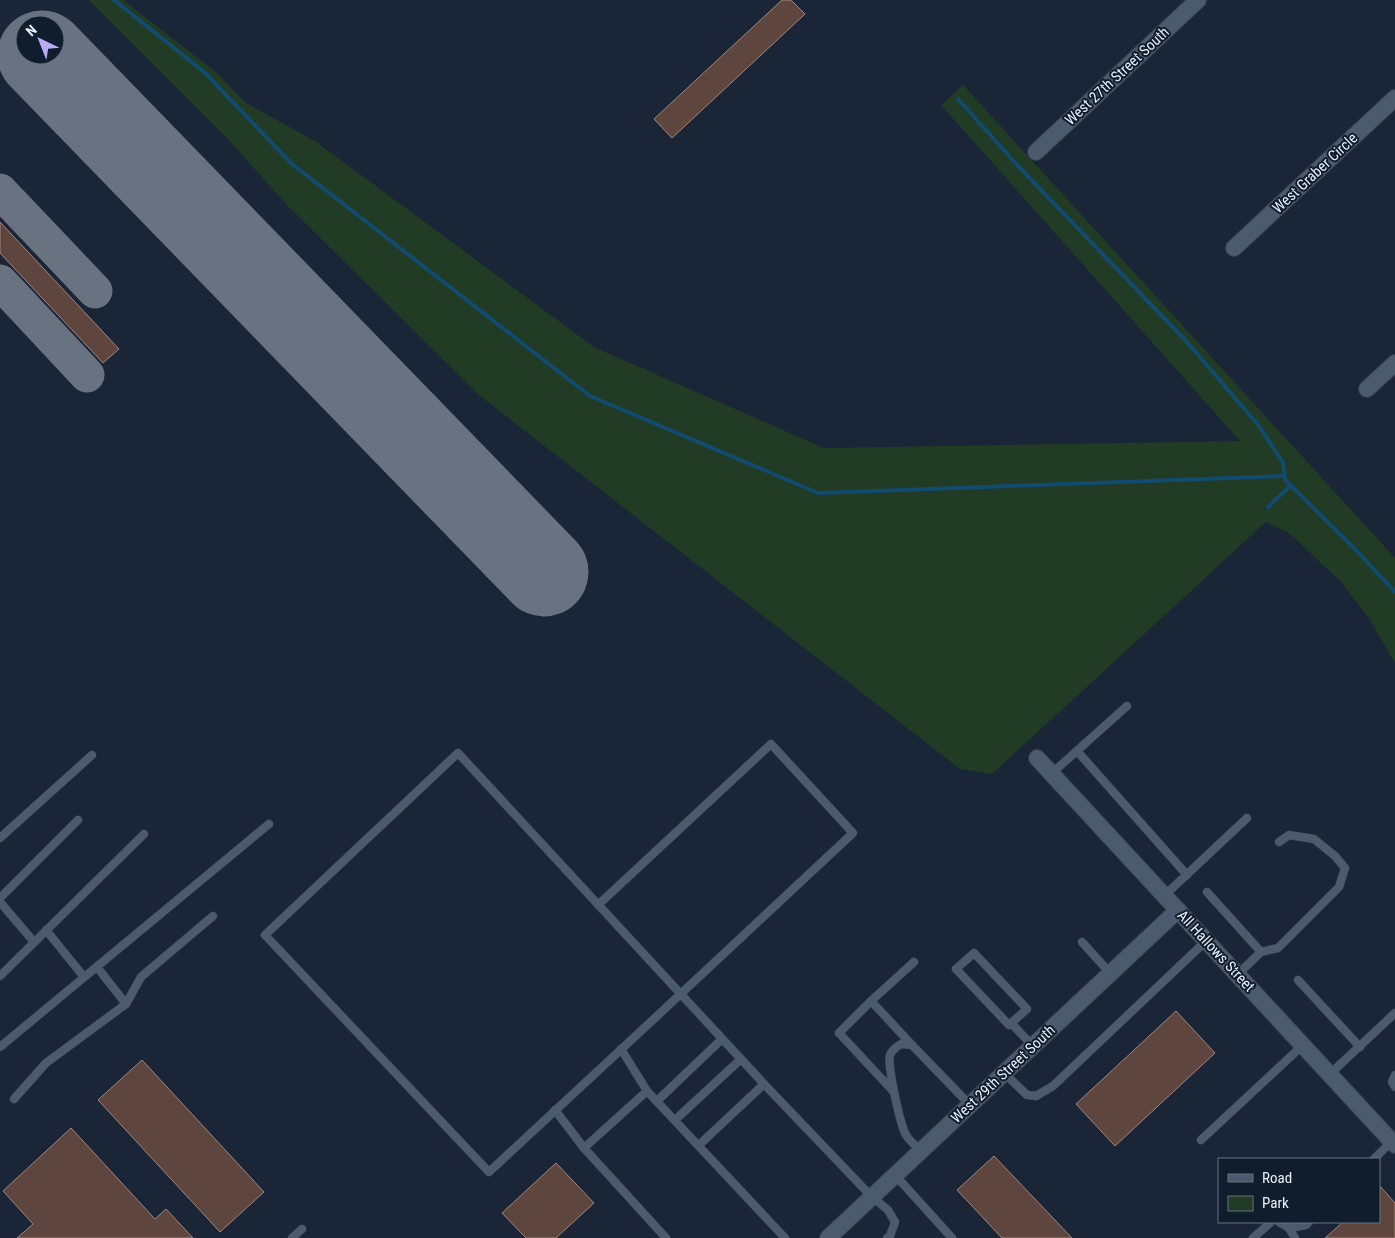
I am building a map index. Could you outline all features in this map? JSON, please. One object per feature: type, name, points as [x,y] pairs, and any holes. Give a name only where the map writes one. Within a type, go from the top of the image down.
[{"type":"street","name":"West 27th Street South","points":[[1036,152],[1198,0]]},
{"type":"street","name":"West Graber Circle","points":[[1234,248],[1395,98]]},
{"type":"street","points":[[1367,389],[1395,363]]},
{"type":"street","name":"All Hallows Street","points":[[1037,758],[1393,1143]]},
{"type":"street","name":"West 29th Street South","points":[[828,1238],[1178,910]]},
{"type":"lane","points":[[1051,774],[1127,706]]},
{"type":"lane","points":[[598,905],[771,744],[853,833],[681,994],[489,1172],[265,935],[458,753],[598,905],[681,994],[764,1084],[872,1197],[888,1210],[895,1222],[890,1236],[887,1238]]},
{"type":"lane","points":[[1077,751],[1187,875]]},
{"type":"lane","points":[[0,838],[92,755]]},
{"type":"lane","points":[[1165,895],[1247,818]]},
{"type":"lane","points":[[34,942],[0,900],[78,820]]},
{"type":"lane","points":[[0,1048],[269,824]]},
{"type":"lane","points":[[0,976],[144,834]]},
{"type":"lane","points":[[1238,974],[1261,952],[1278,948],[1340,887],[1345,868],[1335,856],[1314,838],[1290,835],[1279,842]]},
{"type":"lane","points":[[1207,892],[1261,952]]},
{"type":"lane","points":[[14,1099],[46,1063],[126,1004],[141,977],[213,916]]},
{"type":"lane","points":[[46,930],[84,978]]},
{"type":"lane","points":[[1004,1073],[1027,1095],[1036,1096],[1053,1086],[1207,940]]},
{"type":"lane","points":[[1082,942],[1110,974]]},
{"type":"lane","points":[[1011,1023],[1027,1008],[974,953],[956,969],[1009,1025],[1011,1023],[1033,1046]]},
{"type":"lane","points":[[895,1093],[839,1034],[871,1001],[914,962]]},
{"type":"lane","points":[[97,967],[126,1004]]},
{"type":"lane","points":[[1298,980],[1360,1046]]},
{"type":"lane","points":[[871,1001],[970,1105]]},
{"type":"lane","points":[[1330,1074],[1395,1013]]},
{"type":"lane","points":[[657,1101],[722,1039]]},
{"type":"lane","points":[[912,1045],[901,1044],[893,1050],[890,1056],[890,1065],[899,1116],[906,1134],[921,1151]]},
{"type":"lane","points":[[1201,1140],[1303,1045]]},
{"type":"lane","points":[[621,1049],[647,1091],[785,1238]]},
{"type":"lane","points":[[676,1120],[741,1059]]},
{"type":"lane","points":[[1395,1075],[1392,1082],[1395,1087]]},
{"type":"lane","points":[[699,1145],[764,1084]]},
{"type":"lane","points":[[584,1148],[647,1091]]},
{"type":"lane","points":[[555,1110],[584,1148],[666,1238]]},
{"type":"lane","points":[[1375,1158],[1393,1143]]},
{"type":"lane","points":[[895,1175],[952,1238]]},
{"type":"lane","points":[[1253,1238],[1270,1223]]},
{"type":"lane","points":[[1281,1223],[1289,1228],[1295,1238]]},
{"type":"lane","points":[[1289,1228],[1308,1223]]},
{"type":"lane","points":[[292,1238],[302,1229]]},
{"type":"lane","points":[[772,1238],[779,1232]]},
{"type":"green space","points":[[89,0],[123,0],[217,73],[246,103],[315,141],[594,347],[824,448],[1240,441],[941,105],[963,85],[1395,558],[1395,663],[1368,617],[1341,582],[1289,533],[1266,522],[992,774],[960,769],[480,396],[286,204],[226,137]]},
{"type":"building","points":[[782,0],[791,0],[805,14],[672,138],[654,119]]},
{"type":"building","points":[[0,222],[119,349],[103,363],[0,253]]},
{"type":"building","points":[[1176,1011],[1215,1053],[1115,1146],[1076,1104]]},
{"type":"building","points":[[142,1060],[264,1192],[220,1232],[98,1100]]},
{"type":"building","points":[[71,1128],[155,1219],[166,1209],[193,1238],[17,1238],[33,1224],[3,1191]]},
{"type":"building","points":[[994,1156],[1072,1238],[1002,1238],[957,1190]]},
{"type":"building","points":[[556,1163],[594,1203],[556,1238],[526,1238],[502,1213]]},
{"type":"building","points":[[1380,1186],[1395,1203],[1395,1238],[1325,1238],[1342,1223],[1380,1223]]},
{"type":"waterway","points":[[114,0],[204,72],[292,164],[590,396],[818,493],[1285,476]]},
{"type":"waterway","points":[[958,99],[1018,166],[1186,341],[1259,426],[1283,463],[1285,480],[1353,547],[1395,592]]},
{"type":"waterway","points":[[1268,507],[1291,485]]},
{"type":"taxiway","points":[[0,191],[95,291]]},
{"type":"taxiway","points":[[0,282],[87,375]]},
{"type":"runway","points":[[52,65],[544,572]]}]
